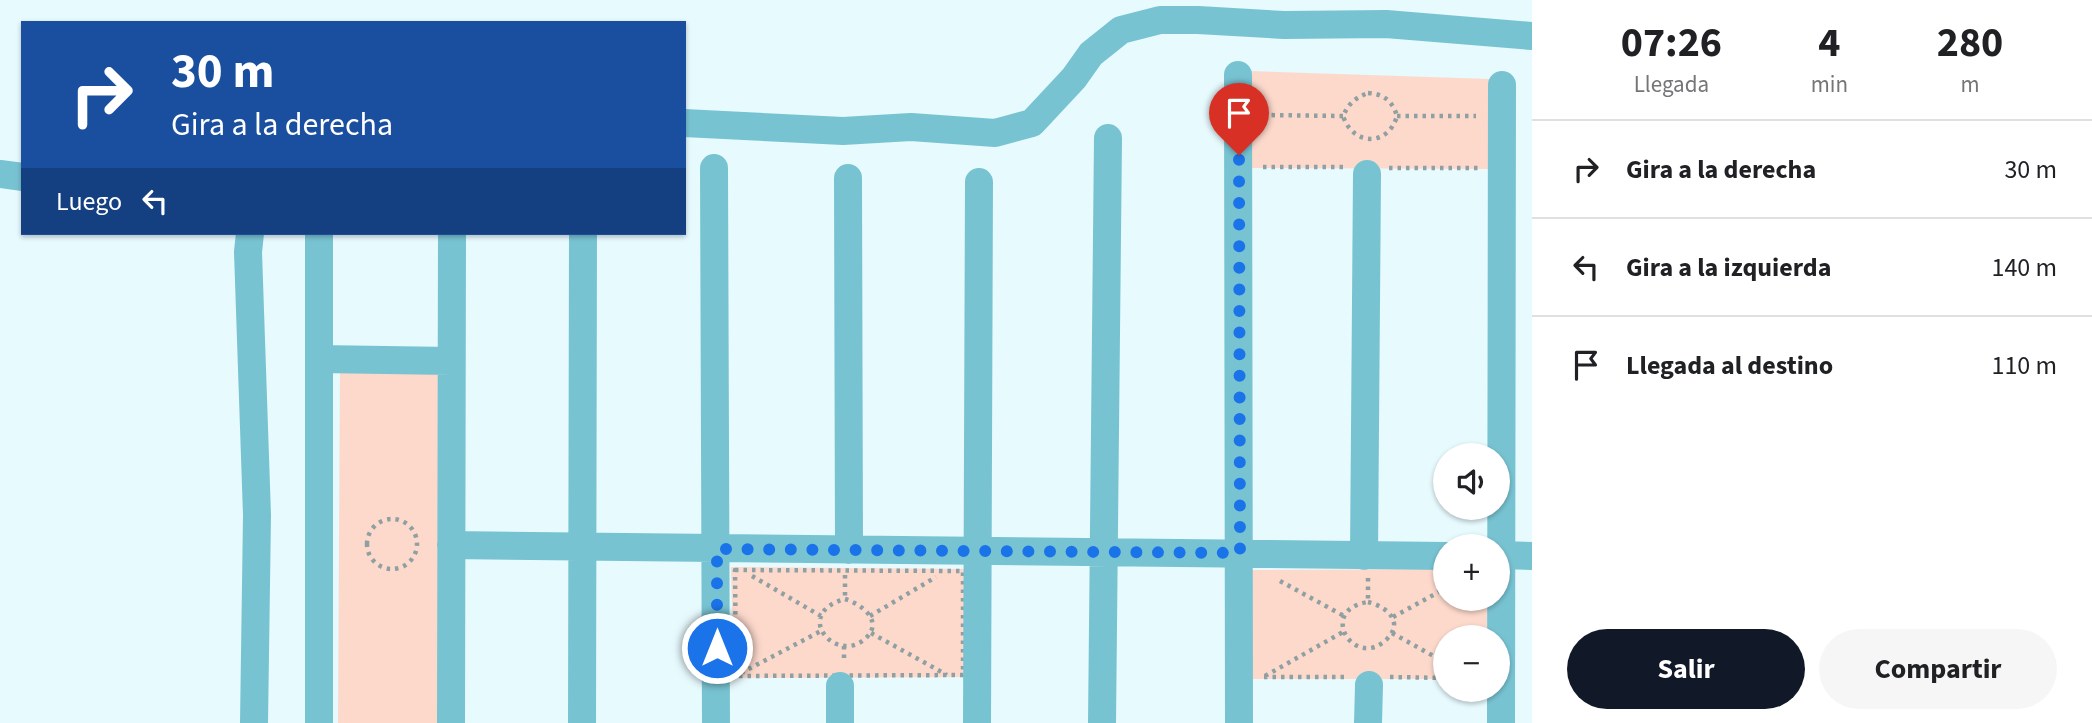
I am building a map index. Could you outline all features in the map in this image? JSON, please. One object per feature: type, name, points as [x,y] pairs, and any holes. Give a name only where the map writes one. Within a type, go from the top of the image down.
[{"type":"street","points":[[686,123],[844,131],[911,127],[995,133],[1032,123],[1074,78],[1091,54],[1121,30],[1160,20],[1284,25],[1386,24],[1532,36]]},
{"type":"street","points":[[1238,75],[1239,723]]},
{"type":"street","points":[[1500,534],[1502,85]]},
{"type":"street","points":[[1102,723],[1108,138]]},
{"type":"street","points":[[714,168],[716,723]]},
{"type":"street","points":[[0,174],[21,177]]},
{"type":"street","points":[[1366,563],[1367,174]]},
{"type":"street","points":[[847,560],[848,178]]},
{"type":"street","points":[[976,723],[979,182]]},
{"type":"street","points":[[250,235],[248,266],[257,515],[254,723]]},
{"type":"street","points":[[319,235],[319,723]]},
{"type":"street","points":[[451,723],[452,235]]},
{"type":"street","points":[[582,723],[583,235]]},
{"type":"street","points":[[319,359],[451,360]]},
{"type":"street","points":[[451,545],[717,549],[847,560],[978,552],[1240,553],[1366,563],[1433,557]]},
{"type":"street","points":[[1510,555],[1532,556]]},
{"type":"street","points":[[1500,611],[1501,723]]},
{"type":"street","points":[[1368,680],[1368,723]]},
{"type":"street","points":[[840,686],[840,723]]},
{"type":"path","points":[[1367,93],[1381,94],[1389,101],[1397,116],[1393,129],[1370,139],[1350,131],[1343,116],[1356,97],[1367,93]]},
{"type":"path","points":[[1252,115],[1343,116]]},
{"type":"path","points":[[1397,116],[1489,116]]},
{"type":"path","points":[[383,519],[400,519],[410,527],[416,537],[418,548],[415,556],[401,567],[381,567],[368,553],[368,537],[383,519]]},
{"type":"path","points":[[845,599],[847,560]]},
{"type":"path","points":[[847,560],[963,571],[963,675],[736,676],[735,570],[847,560]]},
{"type":"path","points":[[1366,563],[1368,602]]},
{"type":"path","points":[[741,570],[821,616]]},
{"type":"path","points":[[870,616],[946,571]]},
{"type":"path","points":[[1273,577],[1343,616]]},
{"type":"path","points":[[1392,617],[1433,595]]},
{"type":"path","points":[[845,599],[858,603],[870,616],[873,625],[871,633],[863,641],[844,646],[827,639],[821,631],[821,616],[826,607],[845,599]]},
{"type":"path","points":[[1359,603],[1380,605],[1392,617],[1392,633],[1385,641],[1367,648],[1357,646],[1348,640],[1343,632],[1343,616],[1359,603]]},
{"type":"path","points":[[736,676],[821,631]]},
{"type":"path","points":[[1343,632],[1263,677],[1368,680],[1433,678]]},
{"type":"path","points":[[871,633],[948,675]]},
{"type":"path","points":[[1392,633],[1433,656]]},
{"type":"shaded area","points":[[1250,71],[1490,79],[1490,169],[1250,168]]},
{"type":"shaded area","points":[[340,367],[443,368],[444,723],[338,723]]},
{"type":"shaded area","points":[[731,567],[965,569],[966,677],[734,678]]},
{"type":"shaded area","points":[[1433,569],[1433,611],[1487,611],[1487,625],[1433,625],[1433,679],[1250,679],[1250,570]]},
{"type":"route","points":[[717,648],[717,549],[1240,553],[1239,155]]}]
